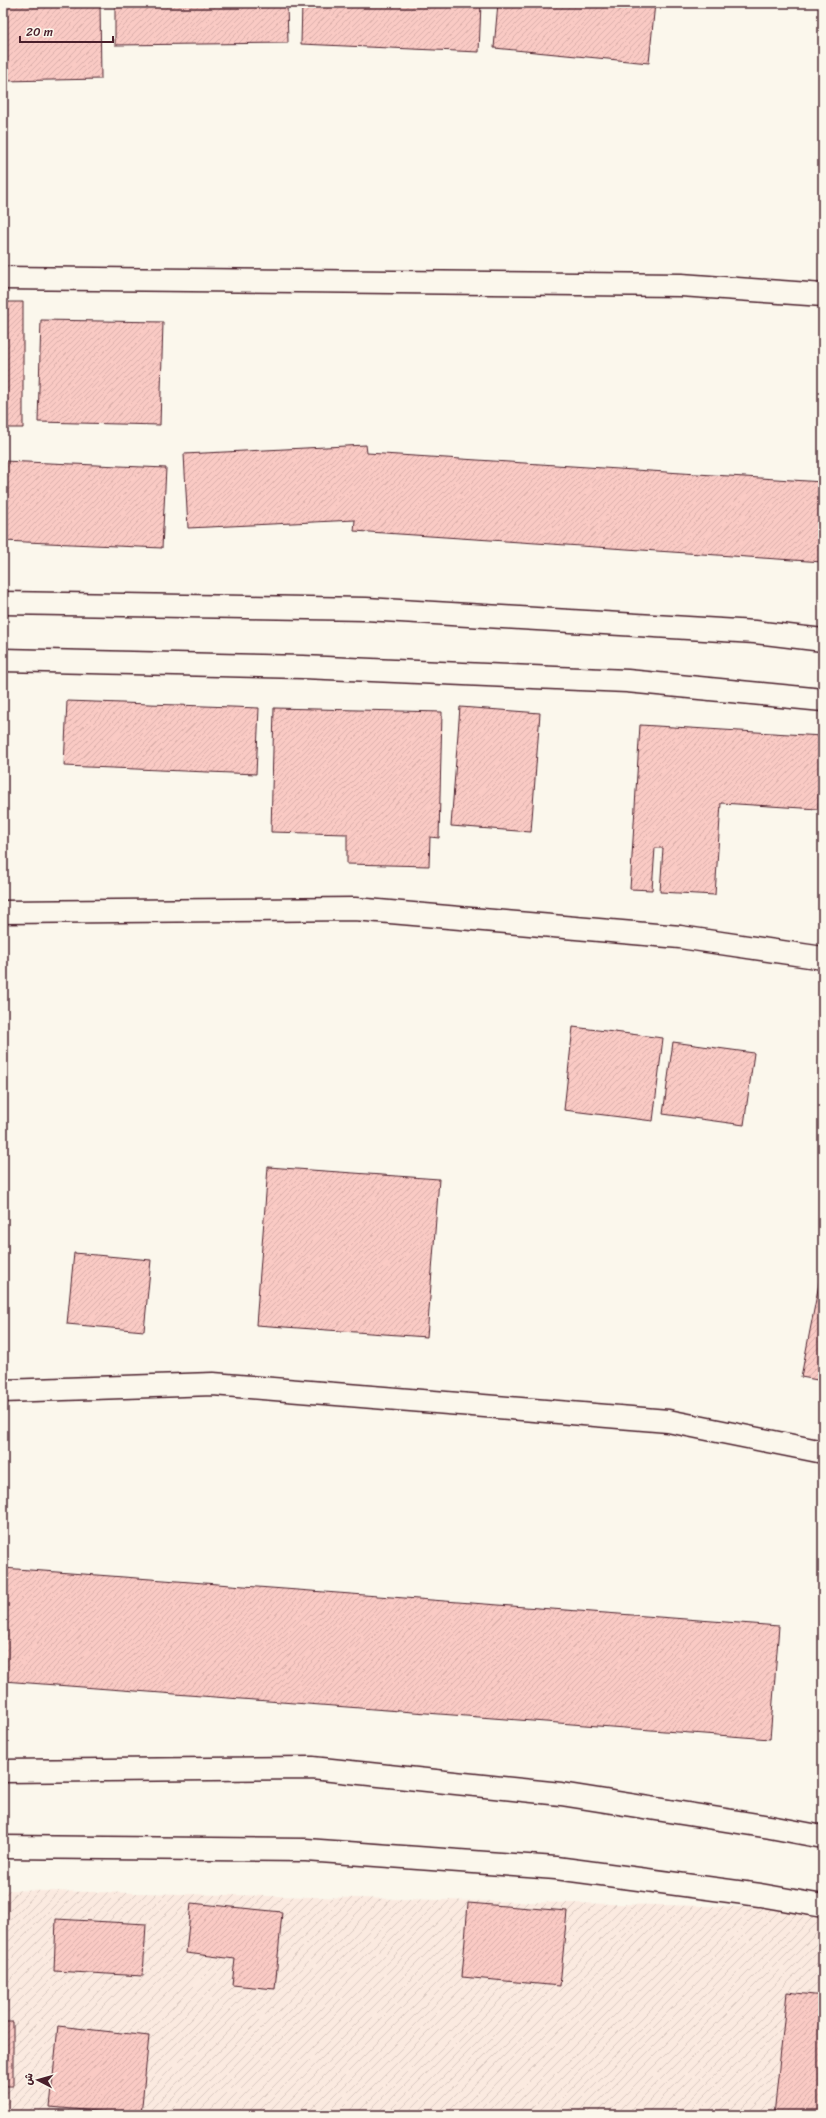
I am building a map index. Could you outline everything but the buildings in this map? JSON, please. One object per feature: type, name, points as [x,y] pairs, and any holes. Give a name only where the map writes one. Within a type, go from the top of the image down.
[{"type":"street","points":[[3,278],[681,285],[823,294]]},
{"type":"street","points":[[3,603],[366,609],[755,632],[823,640]]},
{"type":"street","points":[[3,660],[303,666],[627,681],[823,700]]},
{"type":"street","points":[[3,912],[355,909],[680,937],[823,958]]},
{"type":"street","points":[[3,1391],[213,1384],[668,1421],[823,1452]]},
{"type":"street","points":[[3,1771],[312,1768],[562,1794],[770,1827],[823,1837]]},
{"type":"street","points":[[3,1847],[306,1850],[556,1868],[760,1895],[823,1906]]},
{"type":"shaded area","points":[[3,1890],[794,1908],[823,1914],[823,2115],[3,2115]]}]
